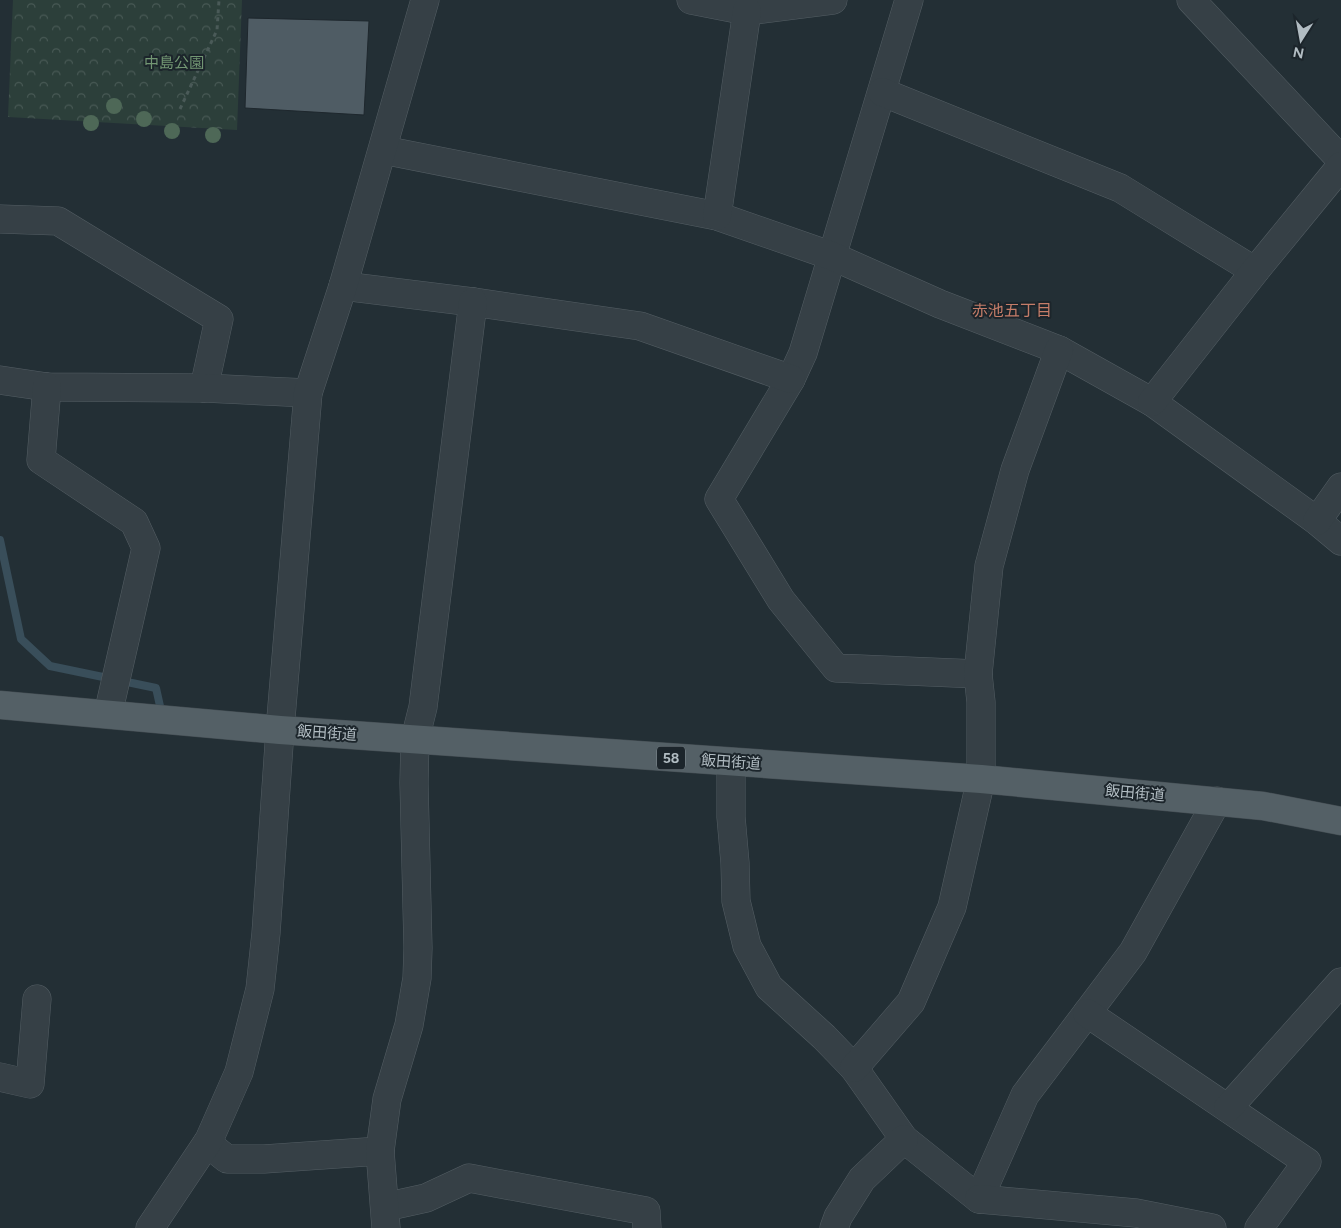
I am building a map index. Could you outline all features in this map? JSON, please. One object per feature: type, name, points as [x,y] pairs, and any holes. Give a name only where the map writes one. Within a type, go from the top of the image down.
[{"type":"main road","name":"飯田街道","points":[[0,705],[280,730],[982,779],[1263,806],[1341,821]]},
{"type":"street","points":[[150,1228],[207,1143],[239,1072],[260,989],[308,393],[343,286],[425,0]]},
{"type":"street","points":[[691,0],[747,10],[833,0]]},
{"type":"street","points":[[909,0],[803,353],[791,379],[719,499],[780,600],[836,668],[978,674]]},
{"type":"street","points":[[1191,0],[1341,160]]},
{"type":"street","points":[[717,216],[747,10]]},
{"type":"street","points":[[882,92],[1120,188],[1254,271]]},
{"type":"street","points":[[383,150],[717,216],[832,256],[940,304],[1059,350],[1152,402],[1341,540]]},
{"type":"street","points":[[1152,402],[1254,271],[1341,166]]},
{"type":"street","points":[[0,219],[58,221],[219,319],[204,388]]},
{"type":"street","points":[[343,286],[640,326],[791,379]]},
{"type":"street","points":[[473,302],[425,698],[415,739],[417,978],[408,1025],[387,1100],[380,1151],[385,1217],[469,1178],[646,1211],[646,1228]]},
{"type":"street","points":[[854,1068],[911,1002],[952,907],[982,779],[981,702],[978,674],[989,566],[1015,470],[1059,350]]},
{"type":"street","points":[[0,380],[47,387],[204,388],[308,393]]},
{"type":"street","points":[[47,387],[41,460],[134,522],[146,548],[108,714]]},
{"type":"street","points":[[1317,521],[1341,487]]},
{"type":"street","points":[[731,762],[731,817],[736,901],[747,946],[769,987],[824,1037],[854,1068],[904,1140],[979,1199],[1136,1213],[1212,1228]]},
{"type":"street","points":[[979,1199],[1025,1095],[1133,952],[1217,801]]},
{"type":"street","points":[[1228,1108],[1341,982]]},
{"type":"street","points":[[0,1077],[30,1084],[37,999]]},
{"type":"street","points":[[1087,1013],[1307,1162],[1258,1228]]},
{"type":"street","points":[[834,1228],[838,1216],[862,1179],[904,1140]]},
{"type":"street","points":[[207,1143],[227,1159],[264,1160],[380,1151]]},
{"type":"path","points":[[180,109],[217,30],[218,0]]},
{"type":"green space","name":"中島公園","points":[[13,0],[242,0],[237,130],[8,117]]},
{"type":"building","points":[[248,18],[369,21],[364,115],[245,108]]},
{"type":"waterway","points":[[0,540],[21,639],[50,666],[156,688],[160,706]]},
{"type":"district","name":"赤池五丁目","points":[[1012,310]]}]
